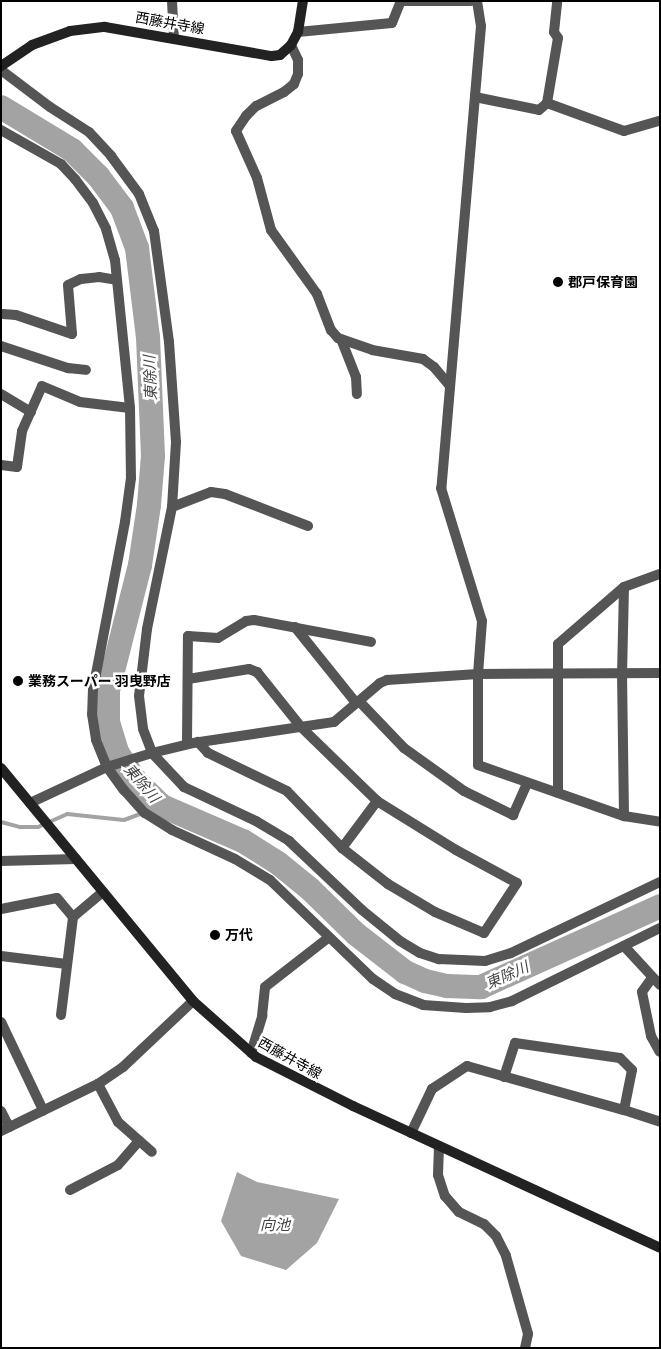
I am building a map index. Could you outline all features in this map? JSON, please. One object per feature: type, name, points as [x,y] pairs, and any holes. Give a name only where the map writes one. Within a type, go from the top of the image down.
[{"type":"main road","points":[[292,45],[298,32],[303,1]]},
{"type":"main road","name":"西藤井寺線","points":[[1,66],[32,45],[70,31],[105,27],[272,56],[280,55],[292,45]]},
{"type":"main road","name":"西藤井寺線","points":[[1,768],[193,1000],[251,1053],[286,1074],[660,1248]]},
{"type":"street","points":[[172,1],[174,38]]},
{"type":"street","points":[[298,32],[392,23],[401,2],[471,1]]},
{"type":"street","points":[[477,1],[481,26],[441,488],[482,621],[478,674],[478,765],[624,816],[660,822]]},
{"type":"street","points":[[475,97],[539,110],[547,103],[558,38],[554,32],[558,1]]},
{"type":"street","points":[[292,45],[298,60],[298,74],[294,84],[284,92],[256,106],[236,131],[257,178],[271,230],[316,294],[331,330],[341,339],[372,350],[423,359],[434,367],[450,386]]},
{"type":"street","points":[[1,70],[89,132],[111,156],[139,194],[154,231],[170,360],[176,442],[172,507],[148,628],[139,696],[143,729],[152,753],[184,787],[256,821],[289,841],[362,910],[400,941],[420,953],[439,959],[485,961],[511,953],[660,882]]},
{"type":"street","points":[[547,103],[624,131],[660,121]]},
{"type":"street","points":[[1,130],[46,154],[61,164],[75,179],[93,203],[106,229],[115,260],[132,434],[129,495],[93,690],[92,714],[96,740],[107,767],[124,790],[146,813],[172,830],[234,859],[270,880],[328,938],[373,979],[395,994],[424,1005],[466,1008],[490,1006],[512,1001],[660,928]]},
{"type":"street","points":[[2,315],[16,315],[72,334],[68,285],[81,279],[99,277],[117,280]]},
{"type":"street","points":[[341,339],[356,377],[357,394]]},
{"type":"street","points":[[1,346],[68,368],[86,370]]},
{"type":"street","points":[[1,465],[17,467],[22,431],[42,386],[80,402],[130,408]]},
{"type":"street","points":[[1,394],[31,412]]},
{"type":"street","points":[[172,507],[211,492],[225,494],[308,526]]},
{"type":"street","points":[[558,793],[558,644],[624,587],[660,574]]},
{"type":"street","points":[[624,587],[622,673],[624,816]]},
{"type":"street","points":[[187,744],[188,636],[218,638],[246,621],[254,620],[371,642]]},
{"type":"street","points":[[296,628],[358,702],[404,748],[464,791],[513,815],[527,783]]},
{"type":"street","points":[[188,679],[249,669],[257,672],[301,727],[377,801],[456,850],[517,883],[484,933],[435,912],[388,884],[342,848],[287,791],[208,753],[198,742]]},
{"type":"street","points":[[30,803],[107,767],[152,753],[198,742],[334,722],[380,682],[387,680],[478,674],[660,673]]},
{"type":"street","points":[[342,848],[377,801]]},
{"type":"street","points":[[1,860],[76,858]]},
{"type":"street","points":[[72,918],[103,892]]},
{"type":"street","points":[[1,909],[57,898],[72,918],[61,1015]]},
{"type":"street","points":[[251,1053],[262,1016],[265,988],[328,938]]},
{"type":"street","points":[[624,946],[656,982],[642,992],[651,1036],[660,1052]]},
{"type":"street","points":[[1,956],[67,964]]},
{"type":"street","points":[[1,1111],[5,1129],[98,1084],[123,1067],[193,1000]]},
{"type":"street","points":[[1,1022],[44,1110]]},
{"type":"street","points":[[504,1076],[515,1043],[620,1058],[632,1070],[624,1110]]},
{"type":"street","points":[[411,1133],[432,1089],[467,1066],[660,1122]]},
{"type":"street","points":[[98,1084],[118,1122],[152,1152]]},
{"type":"street","points":[[70,1190],[118,1165],[139,1141]]},
{"type":"street","points":[[439,1146],[438,1175],[445,1196],[460,1212],[484,1224],[496,1236],[506,1256],[528,1334],[525,1348]]},
{"type":"water","name":"向池","points":[[237,1172],[257,1182],[339,1199],[317,1243],[286,1270],[241,1256],[221,1221]]},
{"type":"waterway","name":"東除川","points":[[1,107],[72,150],[98,176],[122,208],[137,248],[148,337],[153,456],[149,505],[140,565],[108,691],[108,722],[117,752],[136,781],[162,806],[243,841],[278,863],[310,889],[356,934],[405,972],[425,981],[447,986],[481,987],[660,906]]},
{"type":"waterway","points":[[1,822],[20,827],[38,827],[67,814],[124,820],[162,806]]},
{"type":"place","name":"郡戸保育園","points":[[558,282]]},
{"type":"place","name":"業務スーパー 羽曳野店","points":[[18,681]]},
{"type":"place","name":"万代","points":[[215,935]]}]
